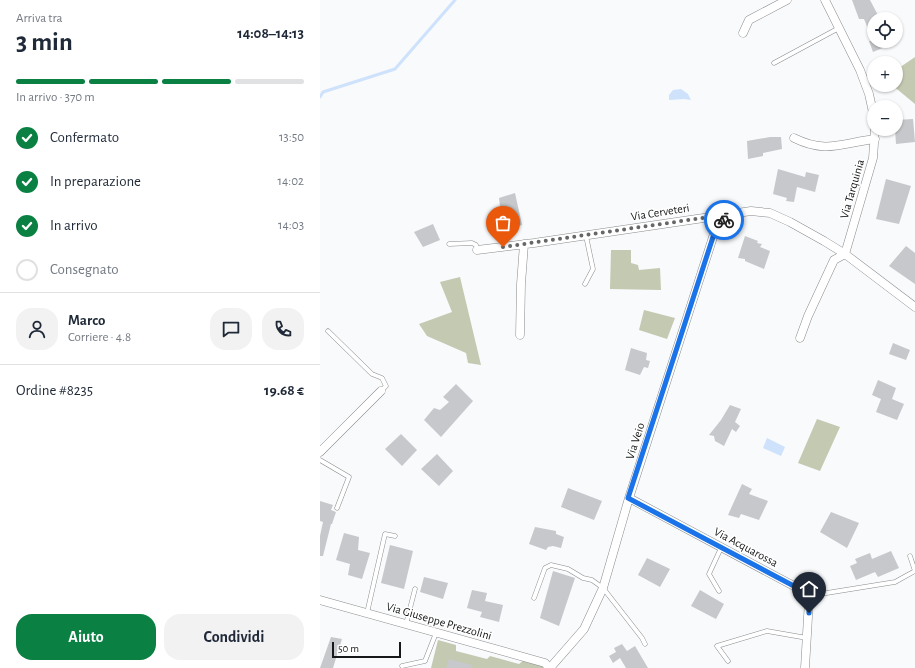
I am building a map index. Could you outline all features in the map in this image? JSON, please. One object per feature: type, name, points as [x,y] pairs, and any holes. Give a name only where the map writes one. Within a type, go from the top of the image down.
[{"type":"street","points":[[743,33],[749,20],[787,0]]},
{"type":"street","points":[[825,0],[860,70],[870,100]]},
{"type":"street","points":[[794,138],[817,147],[837,146],[857,141],[875,139]]},
{"type":"street","name":"Via Tarquinia","points":[[845,254],[873,158],[875,139]]},
{"type":"street","name":"Via Cerveteri","points":[[477,250],[586,236],[751,211],[770,213],[790,222],[845,254],[915,307]]},
{"type":"street","name":"Via Veio","points":[[549,668],[584,629],[603,588],[628,498],[714,234],[730,214]]},
{"type":"street","points":[[520,335],[521,284],[524,244]]},
{"type":"street","points":[[800,338],[808,316],[834,260],[845,254]]},
{"type":"street","points":[[320,452],[381,391]]},
{"type":"street","name":"Via Acquarossa","points":[[628,498],[800,588],[807,593],[808,596]]},
{"type":"street","points":[[805,668],[808,596]]},
{"type":"street","name":"Via Giuseppe Prezzolini","points":[[320,600],[545,663],[549,668]]},
{"type":"lane","points":[[774,63],[839,28]]},
{"type":"lane","points":[[585,284],[592,269],[586,236]]},
{"type":"lane","points":[[449,244],[472,243],[476,245],[477,250]]},
{"type":"lane","points":[[328,331],[372,374],[382,378],[386,386],[381,391]]},
{"type":"lane","points":[[320,460],[349,477],[338,508]]},
{"type":"lane","points":[[367,613],[385,534],[395,536]]},
{"type":"lane","points":[[719,591],[709,574],[722,547]]},
{"type":"lane","points":[[808,596],[895,582],[915,571],[910,556]]},
{"type":"lane","points":[[534,598],[545,568],[551,565],[568,569],[583,578],[592,580],[603,588],[645,644]]},
{"type":"lane","points":[[406,624],[414,589]]},
{"type":"lane","points":[[728,660],[717,646],[767,631],[807,638]]},
{"type":"lane","points":[[402,666],[425,661],[436,632]]},
{"type":"green space","points":[[915,57],[915,104],[900,92],[903,92],[903,65]]},
{"type":"green space","points":[[611,250],[631,250],[631,263],[638,265],[639,270],[660,268],[661,290],[610,289]]},
{"type":"green space","points":[[460,277],[481,365],[468,363],[466,353],[427,336],[419,324],[452,312],[440,282]]},
{"type":"green space","points":[[644,310],[675,318],[667,339],[639,330]]},
{"type":"green space","points":[[817,419],[840,427],[820,471],[798,463]]},
{"type":"green space","points":[[438,640],[456,645],[456,651],[487,659],[490,656],[519,664],[525,659],[539,663],[546,668],[431,668]]},
{"type":"water","points":[[681,89],[688,94],[691,100],[669,100],[669,95],[673,90]]},
{"type":"water","points":[[767,438],[785,447],[781,456],[763,448]]},
{"type":"building","points":[[852,0],[870,0],[876,12],[867,12],[867,26],[864,19],[859,19]]},
{"type":"building","points":[[872,48],[882,48],[873,52]]},
{"type":"building","points":[[913,119],[915,142],[896,144],[895,136],[903,136],[903,120]]},
{"type":"building","points":[[770,137],[781,137],[782,149],[763,153],[763,156],[748,159],[747,141]]},
{"type":"building","points":[[778,169],[805,177],[806,172],[819,175],[815,192],[797,187],[794,202],[786,201],[787,198],[773,194]]},
{"type":"building","points":[[886,179],[911,186],[899,224],[876,219]]},
{"type":"building","points":[[515,193],[522,225],[508,228],[505,214],[501,215],[499,198]]},
{"type":"building","points":[[433,224],[440,240],[423,247],[414,232]]},
{"type":"building","points":[[745,236],[758,241],[757,243],[762,244],[760,247],[770,251],[764,269],[745,261],[745,259],[738,258]]},
{"type":"building","points":[[906,246],[915,253],[915,284],[889,266]]},
{"type":"building","points":[[893,343],[910,350],[906,360],[889,354]]},
{"type":"building","points":[[631,348],[647,353],[646,360],[650,361],[648,368],[644,367],[640,375],[625,370]]},
{"type":"building","points":[[878,380],[896,388],[892,399],[904,404],[897,420],[876,412],[881,399],[872,395]]},
{"type":"building","points":[[456,384],[473,401],[441,437],[424,420],[434,408],[440,410],[449,402],[443,397]]},
{"type":"building","points":[[730,405],[741,409],[735,422],[740,426],[736,432],[732,429],[724,446],[715,441],[714,436],[709,435],[721,420]]},
{"type":"building","points":[[401,434],[417,450],[402,466],[385,449]]},
{"type":"building","points":[[437,454],[453,471],[439,486],[421,469]]},
{"type":"building","points":[[742,484],[752,489],[749,494],[768,501],[759,520],[741,514],[739,518],[728,515]]},
{"type":"building","points":[[568,488],[602,501],[594,520],[561,507]]},
{"type":"building","points":[[320,501],[333,505],[331,510],[336,512],[331,524],[323,556],[320,556],[320,536],[323,522],[320,521]]},
{"type":"building","points":[[831,512],[859,523],[847,548],[820,532]]},
{"type":"building","points":[[535,527],[556,531],[556,534],[564,537],[561,548],[553,546],[548,547],[546,550],[529,544]]},
{"type":"building","points":[[344,533],[359,537],[358,550],[370,553],[362,579],[348,575],[350,564],[336,560]]},
{"type":"building","points":[[390,545],[413,551],[404,589],[381,583]]},
{"type":"building","points":[[891,551],[899,568],[878,577],[875,572],[856,580],[850,566],[857,563],[855,559],[870,553],[872,559]]},
{"type":"building","points":[[647,558],[670,569],[660,587],[638,575]]},
{"type":"building","points":[[553,571],[575,578],[559,626],[540,618]]},
{"type":"building","points":[[424,577],[448,583],[443,599],[420,592]]},
{"type":"building","points":[[472,590],[487,593],[485,601],[503,605],[499,622],[480,617],[482,612],[467,608]]},
{"type":"building","points":[[700,590],[724,604],[716,619],[691,606]]},
{"type":"building","points":[[331,637],[342,639],[333,668],[320,668]]},
{"type":"building","points":[[622,644],[627,651],[635,646],[648,668],[626,668],[620,658],[613,663],[609,656],[616,652],[614,648]]},
{"type":"building","points":[[449,659],[472,665],[472,668],[446,668]]},
{"type":"waterway","points":[[320,97],[323,92],[395,69],[455,0]]},
{"type":"way so far","points":[[503,247],[560,240],[730,214],[724,220]]},
{"type":"route","points":[[724,220],[714,234],[628,498],[800,588],[807,593],[809,600],[809,613]]}]
